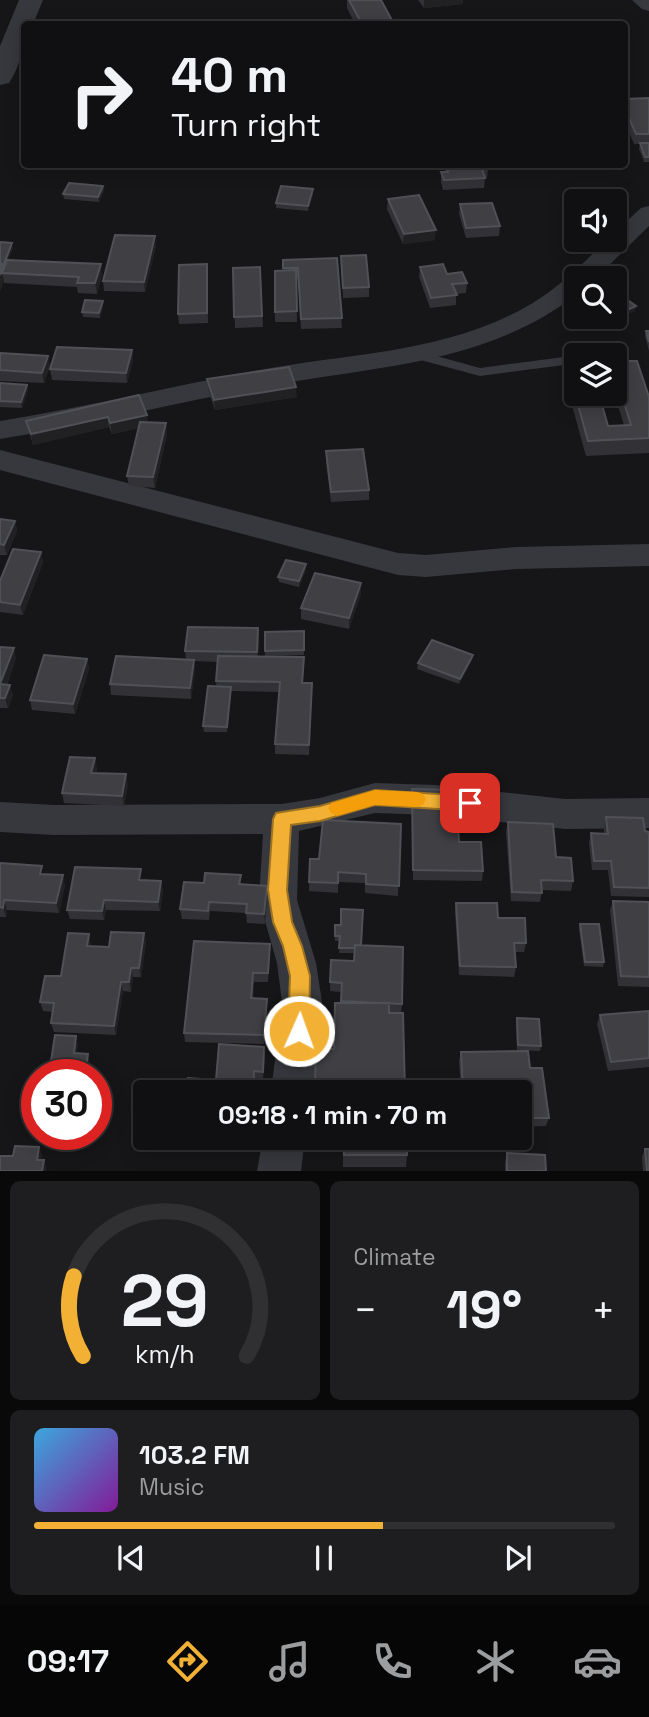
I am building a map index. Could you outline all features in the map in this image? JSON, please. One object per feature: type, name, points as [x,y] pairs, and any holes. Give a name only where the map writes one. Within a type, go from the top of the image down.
[{"type":"street","points":[[0,77],[7,40],[31,0]]},
{"type":"street","points":[[642,0],[649,5]]},
{"type":"street","points":[[594,266],[649,213]]},
{"type":"street","points":[[0,430],[71,419],[297,371],[418,355],[470,342],[510,328],[548,306],[564,293]]},
{"type":"street","points":[[0,460],[398,564],[437,565],[516,558],[649,555]]},
{"type":"street","points":[[0,817],[54,820],[282,819],[320,813],[375,798],[436,800],[565,814],[649,813]]},
{"type":"street","points":[[282,819],[277,890],[283,922],[300,976],[299,1031],[293,1080]]},
{"type":"street","points":[[279,1171],[282,1150]]},
{"type":"lane","points":[[418,355],[480,372],[564,361]]},
{"type":"building","points":[[349,0],[381,0],[392,21],[360,21]]},
{"type":"building","points":[[649,98],[649,134],[636,134],[628,116],[628,99]]},
{"type":"building","points":[[640,143],[649,143],[649,157],[645,157]]},
{"type":"building","points":[[447,168],[488,169],[482,169],[485,178],[444,180],[441,172],[448,172]]},
{"type":"building","points":[[69,183],[103,186],[98,197],[63,194]]},
{"type":"building","points":[[281,186],[313,189],[308,206],[276,203]]},
{"type":"building","points":[[419,195],[436,230],[404,234],[388,199]]},
{"type":"building","points":[[492,203],[500,226],[466,228],[460,204]]},
{"type":"building","points":[[115,235],[155,236],[144,282],[103,281]]},
{"type":"building","points":[[0,242],[12,243],[4,264],[0,264]]},
{"type":"building","points":[[366,255],[369,287],[343,288],[341,256]]},
{"type":"building","points":[[337,258],[342,318],[301,319],[298,268],[283,268],[283,260]]},
{"type":"building","points":[[7,260],[101,264],[95,283],[77,283],[79,277],[2,273]]},
{"type":"building","points":[[207,264],[207,313],[178,314],[179,265]]},
{"type":"building","points":[[443,264],[447,274],[462,272],[467,283],[452,284],[457,295],[431,298],[420,267]]},
{"type":"building","points":[[260,267],[262,316],[234,317],[233,268]]},
{"type":"building","points":[[296,270],[297,311],[275,312],[275,271]]},
{"type":"building","points":[[85,300],[103,301],[99,313],[82,312]]},
{"type":"building","points":[[627,300],[636,306],[627,310]]},
{"type":"building","points":[[57,347],[132,350],[126,373],[50,369]]},
{"type":"building","points":[[0,353],[48,356],[42,373],[0,370]]},
{"type":"building","points":[[627,361],[637,361],[649,397],[649,438],[588,441],[578,406],[602,406],[608,426],[631,425],[625,406]]},
{"type":"building","points":[[289,367],[296,387],[214,400],[207,379]]},
{"type":"building","points":[[0,383],[27,385],[21,402],[0,401]]},
{"type":"building","points":[[139,395],[147,415],[110,423],[108,417],[31,434],[26,421]]},
{"type":"building","points":[[140,422],[166,423],[153,477],[127,476]]},
{"type":"building","points":[[363,449],[369,490],[331,492],[326,451]]},
{"type":"building","points":[[0,519],[15,521],[4,545],[0,544]]},
{"type":"building","points":[[13,549],[41,552],[20,605],[0,602],[0,581]]},
{"type":"building","points":[[286,560],[306,564],[299,581],[278,577]]},
{"type":"building","points":[[315,573],[361,583],[349,618],[301,608]]},
{"type":"building","points":[[188,627],[258,628],[257,652],[185,651]]},
{"type":"building","points":[[304,631],[304,650],[265,651],[265,632]]},
{"type":"building","points":[[432,640],[473,655],[460,679],[418,663]]},
{"type":"building","points":[[0,647],[14,648],[0,684]]},
{"type":"building","points":[[44,655],[87,659],[73,704],[30,700]]},
{"type":"building","points":[[116,656],[194,660],[190,688],[110,684]]},
{"type":"building","points":[[218,656],[304,657],[302,683],[312,683],[309,745],[275,744],[280,682],[216,681]]},
{"type":"building","points":[[0,684],[10,685],[5,698],[0,698]]},
{"type":"building","points":[[208,686],[231,687],[227,727],[203,726]]},
{"type":"building","points":[[70,757],[95,758],[91,773],[126,774],[122,796],[62,793]]},
{"type":"building","points":[[412,789],[456,790],[459,842],[481,842],[483,871],[413,870]]},
{"type":"building","points":[[606,817],[643,818],[645,831],[649,832],[649,888],[614,887],[611,861],[594,861],[591,833],[608,834]]},
{"type":"building","points":[[323,820],[401,824],[399,886],[366,884],[366,874],[338,872],[338,883],[309,882],[310,859],[319,859]]},
{"type":"building","points":[[508,822],[553,824],[556,857],[571,858],[573,881],[541,880],[542,893],[512,892]]},
{"type":"building","points":[[0,863],[42,866],[40,874],[63,875],[56,903],[4,900],[3,908],[0,907]]},
{"type":"building","points":[[75,867],[141,869],[139,880],[161,881],[158,902],[104,900],[102,911],[67,910]]},
{"type":"building","points":[[205,873],[241,875],[239,884],[267,886],[264,914],[246,913],[247,904],[209,902],[208,911],[180,909],[184,882],[204,883]]},
{"type":"building","points":[[613,901],[649,902],[649,977],[621,976]]},
{"type":"building","points":[[456,903],[497,903],[498,918],[525,918],[526,943],[514,943],[516,967],[460,966]]},
{"type":"building","points":[[341,909],[363,910],[361,945],[355,945],[355,948],[339,948],[340,936],[335,936],[335,925],[341,925]]},
{"type":"building","points":[[580,924],[599,924],[604,962],[585,962]]},
{"type":"building","points":[[111,932],[144,933],[139,968],[131,968],[129,982],[121,982],[114,1026],[51,1023],[54,1003],[40,1002],[45,976],[61,976],[68,933],[89,934],[87,946],[109,947]]},
{"type":"building","points":[[194,941],[270,944],[268,973],[253,973],[251,998],[267,999],[264,1035],[184,1033]]},
{"type":"building","points":[[355,945],[403,947],[402,1004],[341,1001],[342,983],[330,982],[331,960],[354,961]]},
{"type":"building","points":[[335,1003],[389,1003],[389,1013],[403,1013],[405,1080],[315,1080],[316,1049],[334,1049]]},
{"type":"building","points":[[649,1011],[649,1058],[611,1062],[600,1015]]},
{"type":"building","points":[[517,1018],[539,1019],[541,1046],[518,1045]]},
{"type":"building","points":[[55,1035],[76,1036],[74,1053],[88,1054],[87,1059],[51,1059]]},
{"type":"building","points":[[219,1044],[264,1047],[263,1072],[254,1071],[254,1080],[216,1080]]},
{"type":"building","points":[[528,1051],[530,1068],[542,1068],[549,1118],[532,1118],[532,1080],[462,1080],[461,1052]]},
{"type":"building","points":[[15,1146],[21,1146],[21,1150],[39,1150],[37,1160],[44,1160],[42,1171],[0,1171],[0,1156],[13,1156]]},
{"type":"building","points":[[645,1149],[649,1149],[649,1171],[647,1171]]},
{"type":"building","points":[[344,1150],[407,1150],[407,1155],[344,1155]]},
{"type":"building","points":[[507,1153],[545,1155],[546,1171],[507,1171]]},
{"type":"slow traffic","points":[[337,808],[363,799],[417,799]]},
{"type":"route","points":[[299,1031],[300,976],[283,922],[277,890],[282,819],[320,813],[363,799],[470,803]]}]
